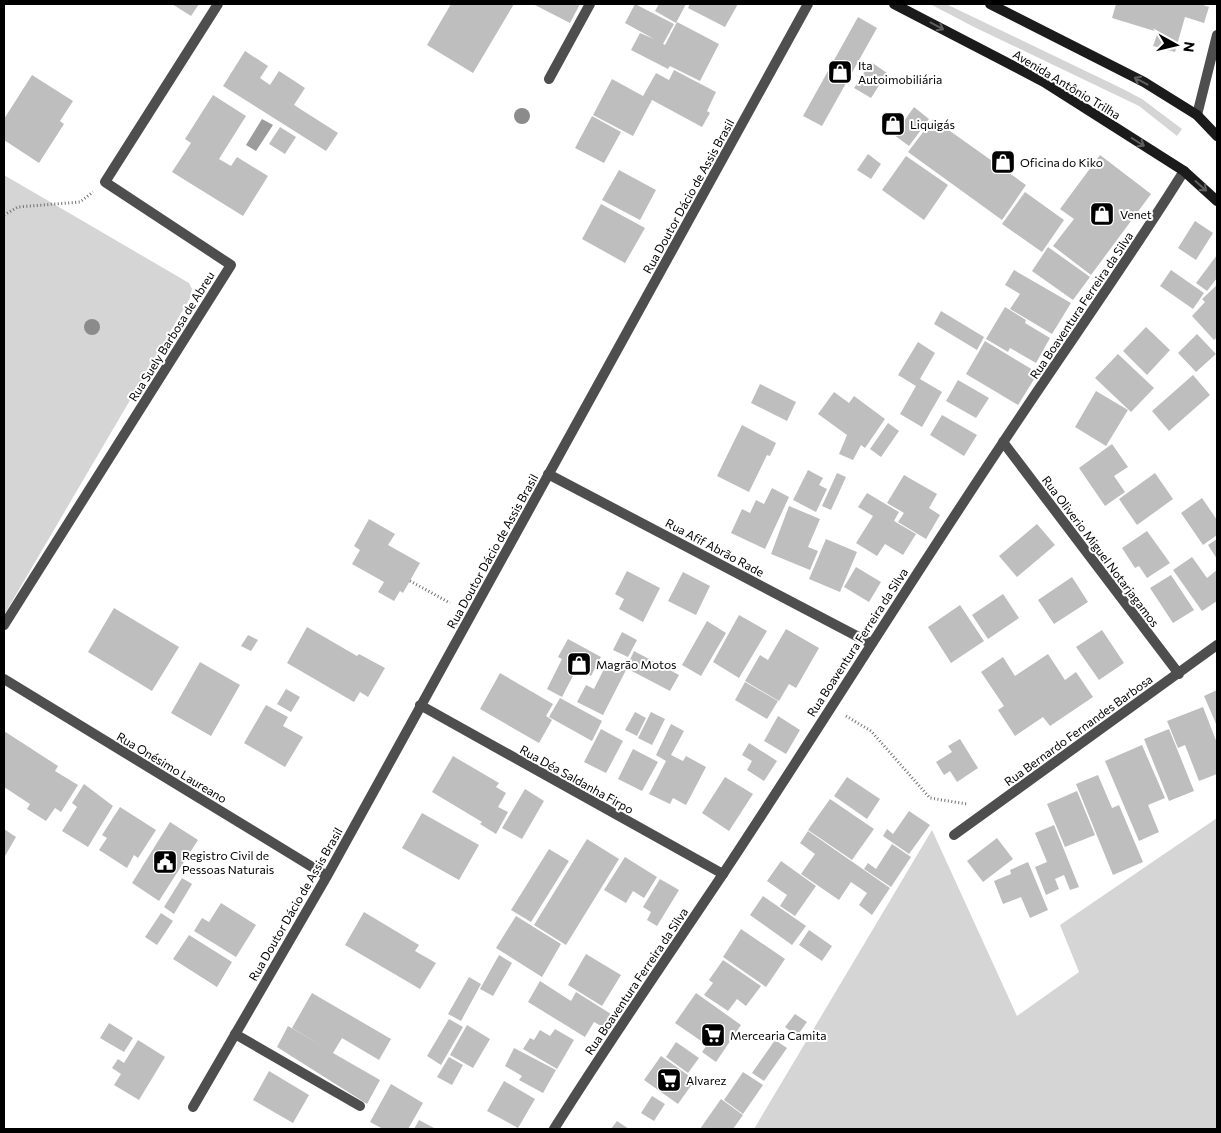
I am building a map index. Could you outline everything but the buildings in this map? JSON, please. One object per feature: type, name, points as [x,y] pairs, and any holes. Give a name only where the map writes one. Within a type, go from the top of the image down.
[{"type":"main road","name":"Avenida Antônio Trilha","points":[[894,4],[1044,82],[1184,171],[1217,202]]},
{"type":"main road","points":[[990,4],[1144,82],[1197,115],[1217,136]]},
{"type":"street","points":[[105,182],[218,4]]},
{"type":"street","points":[[549,79],[590,4]]},
{"type":"street","name":"Rua Doutor Dácio de Assis Brasil","points":[[193,1107],[327,876],[808,4]]},
{"type":"street","points":[[1197,115],[1217,35]]},
{"type":"street","name":"Rua Boaventura Ferreira da Silva","points":[[554,1129],[601,1054],[723,874],[870,643],[1003,442],[1146,232],[1184,171]]},
{"type":"street","name":"Rua Suely Barbosa de Abreu","points":[[4,625],[231,265],[105,182]]},
{"type":"street","name":"Rua Oliverio Miguel Notarjagamos","points":[[1003,442],[1179,674]]},
{"type":"street","name":"Rua Afif Abrão Rade","points":[[548,474],[870,643]]},
{"type":"street","name":"Rua Bernardo Fernandes Barbosa","points":[[954,835],[1217,645]]},
{"type":"street","name":"Rua Onésimo Laureano","points":[[4,679],[327,876]]},
{"type":"street","name":"Rua Déa Saldanha Firpo","points":[[420,705],[723,874]]},
{"type":"street","points":[[235,1034],[360,1106]]},
{"type":"path","points":[[4,215],[18,207],[80,202],[105,182]]},
{"type":"path","points":[[410,582],[450,603]]},
{"type":"path","points":[[830,707],[871,731],[930,798],[990,809]]},
{"type":"shaded area","points":[[930,4],[946,4],[1123,89],[1142,99],[1182,129],[1177,136],[1139,106]]},
{"type":"shaded area","points":[[262,119],[273,125],[256,151],[246,145]]},
{"type":"shaded area","points":[[4,175],[189,283],[192,289],[190,298],[4,615]]},
{"type":"shaded area","points":[[1217,818],[1217,1129],[754,1129],[932,830],[1017,1016],[1079,972],[1060,925]]},
{"type":"place","name":"Ita Autoimobiliária","points":[[840,72]]},
{"type":"place","name":"Liquigás","points":[[893,124]]},
{"type":"place","name":"Oficina do Kiko","points":[[1003,162]]},
{"type":"place","name":"Venet","points":[[1102,214]]},
{"type":"place","name":"Magrão Motos","points":[[579,664]]},
{"type":"place","name":"Registro Civil de Pessoas Naturais","points":[[165,862]]},
{"type":"place","name":"Mercearia Camita","points":[[713,1035]]},
{"type":"place","name":"Alvarez","points":[[669,1080]]}]
